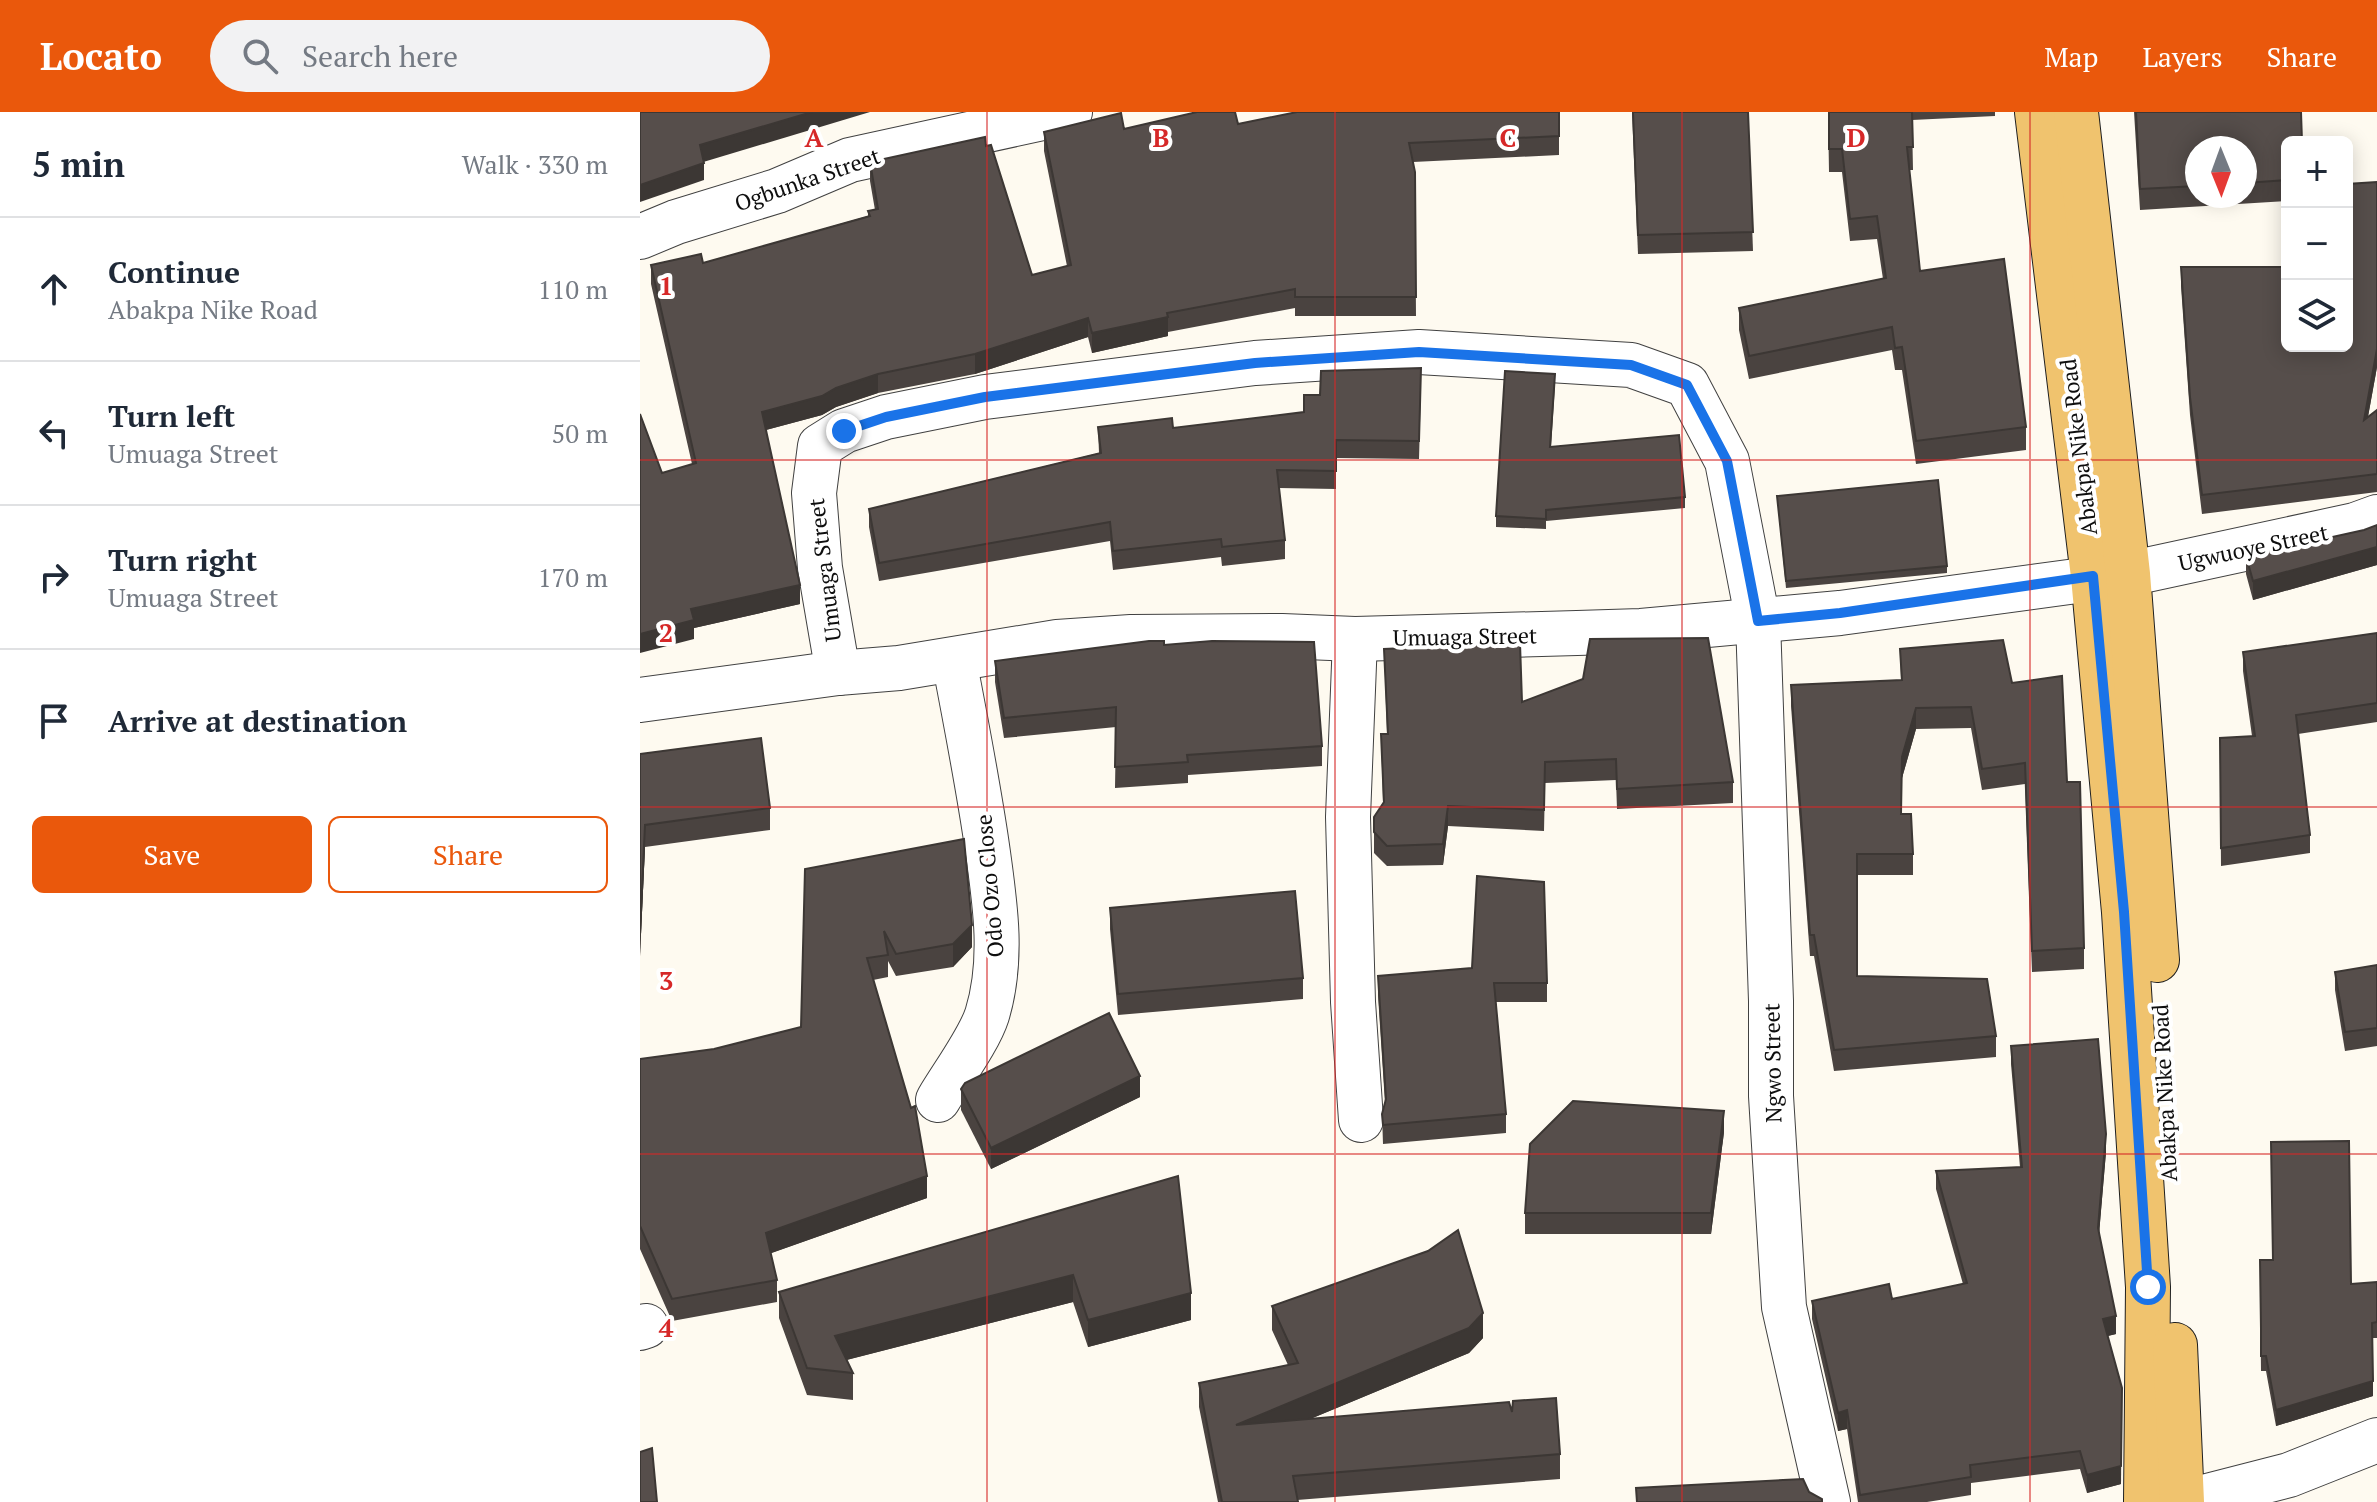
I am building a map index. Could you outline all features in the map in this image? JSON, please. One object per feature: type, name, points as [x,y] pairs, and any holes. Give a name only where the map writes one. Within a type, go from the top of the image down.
[{"type":"main road","name":"Abakpa Nike Road","points":[[2037,112],[2110,575],[2153,891],[2183,1502]]},
{"type":"main road","name":"Abakpa Nike Road","points":[[2076,112],[2110,575],[2124,912],[2148,1287],[2146,1502]]},
{"type":"street","name":"Ogbunka Street","points":[[640,237],[676,222],[777,191],[850,160],[1046,114]]},
{"type":"street","name":"Umuaga Street","points":[[838,673],[820,568],[814,493],[820,446],[844,431],[886,417],[985,397],[1255,363],[1419,352],[1631,365],[1687,385],[1727,461],[1758,621]]},
{"type":"street","name":"Ugwuoye Street","points":[[2110,575],[2355,525],[2377,517]]},
{"type":"street","name":"Umuaga Street","points":[[640,700],[838,673],[899,668],[1057,642],[1131,637],[1267,635],[1355,639],[1615,632],[1840,613],[2110,575]]},
{"type":"street","name":"Ngwo Street","points":[[1758,621],[1770,970],[1771,1096],[1784,1307],[1828,1501]]},
{"type":"street","points":[[1355,639],[1348,817],[1353,1002],[1361,1120]]},
{"type":"street","name":"Odo Ozo Close","points":[[938,1100],[986,1019],[997,975],[997,925],[980,794],[954,660]]},
{"type":"street","points":[[2183,1502],[2372,1451]]},
{"type":"building","points":[[640,112],[812,112],[700,145],[704,163],[640,185]]},
{"type":"building","points":[[1197,112],[1235,112],[1238,124],[1297,112],[1559,112],[1559,136],[1409,143],[1415,172],[1416,297],[1295,297],[1295,289],[1167,313],[1168,317],[1092,333],[1088,318],[975,354],[878,374],[822,396],[762,412],[800,585],[691,609],[694,620],[640,634],[640,414],[662,473],[696,463],[651,265],[701,254],[703,263],[870,216],[868,211],[878,209],[870,162],[985,137],[986,146],[991,145],[1032,275],[1071,265],[1044,132],[1121,113],[1124,129]]},
{"type":"building","points":[[1633,112],[1748,112],[1753,232],[1638,235]]},
{"type":"building","points":[[1829,112],[1912,112],[1913,147],[1907,147],[1920,271],[2004,259],[2026,427],[1916,441],[1902,347],[1895,348],[1892,327],[1749,356],[1739,308],[1886,278],[1877,216],[1850,219],[1842,149],[1829,149]]},
{"type":"building","points":[[2136,112],[2301,112],[2302,136],[2281,136],[2281,180],[2257,182],[2257,136],[2185,136],[2185,187],[2140,189]]},
{"type":"building","points":[[2377,182],[2377,349],[2364,420],[2377,410],[2377,474],[2202,495],[2190,397],[2181,267],[2281,267],[2281,352],[2353,352],[2353,184]]},
{"type":"building","points":[[1421,368],[1419,441],[1336,440],[1336,471],[1277,470],[1285,540],[1222,547],[1221,539],[1113,551],[1110,522],[879,563],[869,509],[1101,453],[1098,427],[1172,418],[1173,428],[1304,412],[1304,395],[1320,395],[1321,371]]},
{"type":"building","points":[[1505,371],[1555,374],[1550,447],[1679,435],[1685,497],[1546,510],[1546,519],[1496,516]]},
{"type":"building","points":[[1938,480],[1947,566],[1786,581],[1777,496]]},
{"type":"building","points":[[2377,525],[2377,547],[2253,581],[2246,556]]},
{"type":"building","points":[[2377,633],[2377,703],[2296,715],[2310,835],[2221,848],[2220,738],[2255,736],[2243,652]]},
{"type":"building","points":[[1708,638],[1733,782],[1617,789],[1616,759],[1545,762],[1544,810],[1448,806],[1443,844],[1387,846],[1374,832],[1374,817],[1384,802],[1381,734],[1388,734],[1384,649],[1520,643],[1522,702],[1583,679],[1590,639]]},
{"type":"building","points":[[2003,640],[2012,683],[2062,676],[2067,782],[2080,782],[2084,948],[2032,951],[2025,763],[1982,769],[1971,707],[1916,708],[1902,757],[1901,814],[1911,814],[1913,854],[1857,854],[1857,976],[1987,979],[1996,1036],[1834,1050],[1814,935],[1810,935],[1791,685],[1902,680],[1900,649]]},
{"type":"building","points":[[1164,641],[1164,645],[1212,641],[1314,642],[1322,746],[1187,755],[1188,762],[1115,767],[1116,707],[1004,718],[995,661]]},
{"type":"building","points":[[761,738],[770,808],[645,825],[640,934],[640,754]]},
{"type":"building","points":[[964,839],[972,925],[953,944],[896,954],[884,931],[888,955],[867,958],[911,1108],[915,1106],[927,1176],[766,1233],[777,1280],[672,1299],[640,1226],[640,1059],[714,1049],[801,1027],[805,869]]},
{"type":"building","points":[[1477,876],[1544,882],[1547,983],[1494,983],[1506,1114],[1383,1125],[1386,1099],[1378,976],[1472,968]]},
{"type":"building","points":[[1295,891],[1303,978],[1118,994],[1110,908]]},
{"type":"building","points":[[2377,965],[2377,1028],[2345,1032],[2335,972]]},
{"type":"building","points":[[1109,1013],[1140,1076],[991,1148],[961,1089],[965,1083]]},
{"type":"building","points":[[2098,1039],[2106,1134],[2098,1228],[2116,1316],[2103,1319],[2122,1388],[2121,1466],[2087,1475],[2080,1451],[1970,1465],[1971,1477],[1860,1495],[1847,1410],[1838,1413],[1812,1301],[1889,1284],[1892,1299],[1967,1283],[1936,1171],[2022,1167],[2011,1046]]},
{"type":"building","points":[[1573,1101],[1724,1111],[1711,1213],[1525,1213],[1530,1144]]},
{"type":"building","points":[[2349,1141],[2351,1284],[2377,1282],[2377,1322],[2372,1323],[2373,1381],[2276,1410],[2266,1356],[2261,1356],[2260,1260],[2273,1260],[2271,1142]]},
{"type":"building","points":[[1178,1176],[1191,1293],[1088,1320],[1073,1275],[835,1336],[853,1373],[807,1368],[779,1292]]},
{"type":"building","points":[[1458,1230],[1483,1313],[1469,1328],[1236,1425],[1509,1402],[1512,1412],[1513,1401],[1556,1398],[1560,1454],[1293,1476],[1298,1502],[1222,1502],[1199,1383],[1298,1363],[1272,1306],[1428,1251]]},
{"type":"building","points":[[652,1448],[657,1502],[640,1502],[640,1452]]},
{"type":"building","points":[[1803,1479],[1809,1492],[1822,1502],[1637,1502],[1636,1488]]},
{"type":"route","points":[[844,431],[886,417],[985,397],[1255,363],[1419,352],[1631,365],[1687,385],[1727,461],[1758,621],[1840,613],[2093,576],[2124,912],[2148,1287]]}]
